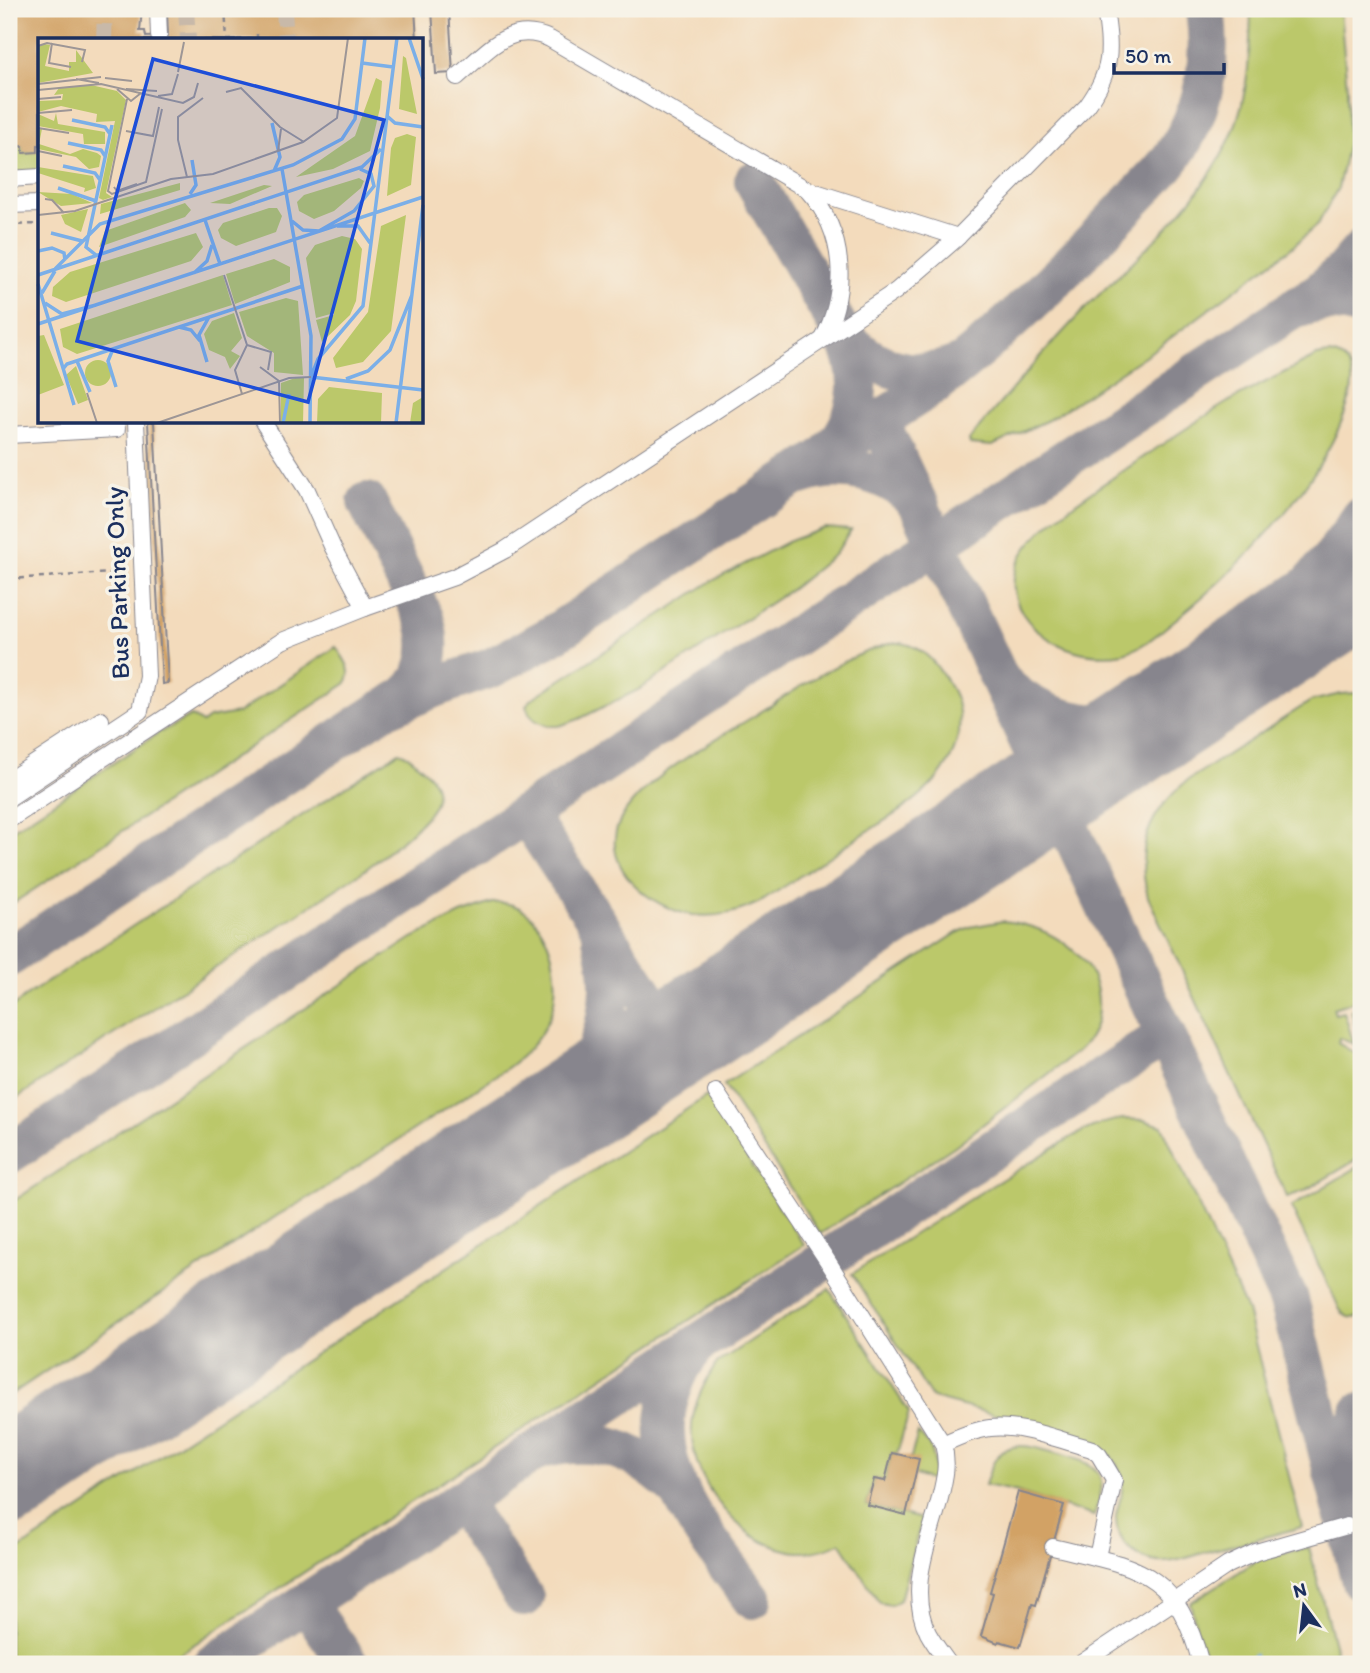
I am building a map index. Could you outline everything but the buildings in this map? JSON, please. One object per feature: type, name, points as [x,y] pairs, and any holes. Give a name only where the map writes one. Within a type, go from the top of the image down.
[{"type":"street","points":[[158,9],[159,36]]},
{"type":"street","points":[[9,820],[282,642],[365,608],[454,577],[505,550],[896,291],[958,237],[1087,106],[1098,91],[1110,57],[1105,9]]},
{"type":"street","points":[[457,77],[508,37],[523,32],[535,32],[806,189],[958,237]]},
{"type":"street","points":[[9,179],[38,177]]},
{"type":"street","points":[[806,189],[825,213],[837,246],[838,299],[834,317],[821,342]]},
{"type":"street","points":[[9,205],[38,204]]},
{"type":"street","points":[[9,435],[117,429],[116,424]]},
{"type":"street","name":"Bus Parking Only","points":[[9,798],[140,711],[147,676],[135,424]]},
{"type":"street","points":[[264,424],[307,490],[332,546],[365,608]]},
{"type":"street","points":[[9,780],[101,720]]},
{"type":"street","points":[[716,1092],[827,1260],[943,1444],[947,1471],[918,1586],[919,1603],[929,1634],[949,1664]]},
{"type":"street","points":[[943,1444],[990,1428],[1012,1428],[1092,1450],[1099,1455],[1114,1479],[1097,1558]]},
{"type":"street","points":[[1080,1664],[1228,1565],[1247,1556],[1347,1526]]},
{"type":"street","points":[[1053,1547],[1133,1567],[1158,1583],[1175,1600],[1187,1619],[1201,1664]]},
{"type":"path","points":[[225,9],[227,38]]},
{"type":"path","points":[[263,9],[263,14]]},
{"type":"path","points":[[257,33],[257,38]]},
{"type":"path","points":[[9,225],[38,224]]},
{"type":"path","points":[[9,579],[141,571]]},
{"type":"green space","points":[[1251,9],[1340,9],[1347,88],[1348,142],[1338,188],[1318,224],[1290,249],[1161,345],[1048,420],[992,446],[970,444],[969,440],[1050,346],[1163,231],[1202,186],[1218,161],[1238,119],[1249,57]]},
{"type":"green space","points":[[23,146],[24,153],[38,150],[38,171],[9,173],[9,147]]},
{"type":"green space","points":[[1329,354],[1348,364],[1352,382],[1350,397],[1338,429],[1322,460],[1279,520],[1202,597],[1151,639],[1123,653],[1111,655],[1088,654],[1065,647],[1044,636],[1028,621],[1015,597],[1015,570],[1027,548],[1052,522],[1098,488],[1228,402],[1317,356]]},
{"type":"green space","points":[[825,528],[851,530],[835,554],[793,588],[640,689],[559,726],[548,726],[536,721],[529,713],[526,706],[530,700],[712,581],[789,541]]},
{"type":"green space","points":[[892,643],[910,645],[930,659],[950,686],[959,710],[959,730],[954,749],[935,781],[890,817],[764,900],[747,908],[721,915],[692,915],[661,904],[633,884],[616,856],[615,840],[619,823],[642,793],[697,751],[819,675],[873,649]]},
{"type":"green space","points":[[336,647],[349,670],[344,685],[9,906],[9,832],[160,732],[191,716],[202,723],[209,718],[238,713]]},
{"type":"green space","points":[[1361,694],[1361,1047],[1351,1010],[1360,1007],[1358,1000],[1333,1008],[1335,1014],[1344,1012],[1354,1044],[1339,1038],[1338,1043],[1361,1057],[1361,1149],[1358,1150],[1356,1160],[1304,1191],[1287,1197],[1148,897],[1144,879],[1144,847],[1154,818],[1174,792],[1188,780],[1311,701]]},
{"type":"green space","points":[[399,752],[410,757],[429,775],[436,791],[436,800],[429,813],[401,841],[362,872],[9,1103],[9,1010],[29,994]]},
{"type":"green space","points":[[492,903],[510,904],[525,912],[537,924],[546,939],[552,957],[555,994],[552,1010],[544,1028],[528,1050],[506,1069],[319,1192],[278,1215],[9,1396],[9,1204],[412,938],[461,914]]},
{"type":"green space","points":[[1003,921],[1038,929],[1055,937],[1082,959],[1097,990],[1097,1016],[1089,1038],[1077,1052],[955,1146],[820,1234],[724,1085],[957,933],[970,927]]},
{"type":"green space","points":[[707,1096],[804,1245],[164,1664],[9,1664],[9,1556]]},
{"type":"green space","points":[[1123,1119],[1144,1120],[1162,1126],[1247,1311],[1302,1527],[1184,1559],[1156,1562],[1139,1556],[1125,1544],[1117,1527],[1121,1474],[1114,1460],[1103,1448],[1089,1440],[932,1398],[852,1274],[1072,1137],[1097,1125]]},
{"type":"green space","points":[[1361,1165],[1361,1316],[1352,1318],[1340,1310],[1291,1207]]},
{"type":"green space","points":[[829,1289],[909,1412],[897,1454],[892,1453],[885,1481],[874,1479],[867,1505],[922,1519],[900,1600],[891,1605],[880,1603],[840,1542],[815,1551],[790,1551],[766,1543],[744,1529],[724,1509],[708,1487],[697,1463],[692,1438],[698,1399],[717,1363]]},
{"type":"green space","points":[[918,1433],[933,1455],[933,1481],[915,1475],[911,1457]]},
{"type":"green space","points":[[1021,1446],[1073,1458],[1093,1467],[1101,1480],[1094,1516],[1018,1492],[985,1485],[996,1458],[1006,1449]]},
{"type":"green space","points":[[1309,1547],[1339,1664],[1206,1664],[1190,1603],[1261,1558]]},
{"type":"waterway","points":[[1254,1656],[1255,1664]]},
{"type":"taxiway","points":[[9,957],[382,710],[491,668],[551,636],[937,383],[967,360],[1051,283],[1173,156],[1185,137],[1201,97],[1208,55],[1205,9]]},
{"type":"taxiway","points":[[754,181],[851,352],[857,381],[854,410],[842,437],[832,449]]},
{"type":"taxiway","points":[[9,1154],[1319,292],[1342,272],[1361,250]]},
{"type":"taxiway","points":[[1296,309],[1328,302],[1361,307]]},
{"type":"taxiway","points":[[842,333],[866,355],[894,369],[925,373],[957,365]]},
{"type":"taxiway","points":[[879,420],[1289,1300],[1361,1581]]},
{"type":"taxiway","points":[[801,475],[833,469],[865,472],[895,485],[909,494],[920,506]]},
{"type":"taxiway","points":[[367,502],[424,618],[427,630],[428,655],[421,677],[406,696],[395,703]]},
{"type":"taxiway","points":[[1002,682],[1040,709],[1062,718],[1084,722],[1131,722],[1176,709],[1199,692],[1296,599],[1330,560],[1361,517]]},
{"type":"taxiway","points":[[1265,653],[1310,627],[1333,620],[1361,619]]},
{"type":"taxiway","points":[[526,814],[674,1039]]},
{"type":"taxiway","points":[[546,1123],[585,1073],[601,1037],[609,998],[607,958],[602,939]]},
{"type":"taxiway","points":[[213,1664],[1166,1035]]},
{"type":"taxiway","points":[[694,1349],[680,1369],[671,1392],[665,1421],[666,1449],[673,1476],[685,1502],[700,1528],[752,1599]]},
{"type":"taxiway","points":[[1344,1488],[1348,1451],[1361,1412]]},
{"type":"taxiway","points":[[544,1448],[584,1444],[618,1450],[649,1466],[680,1492]]},
{"type":"taxiway","points":[[9,1473],[33,1456],[50,1449]]},
{"type":"taxiway","points":[[460,1501],[524,1597]]},
{"type":"taxiway","points":[[306,1603],[349,1664]]},
{"type":"runway","points":[[9,1476],[1361,587]]},
{"type":"tunnel","points":[[104,38],[105,9]]},
{"type":"tunnel","points":[[186,9],[188,38]]},
{"type":"tunnel","points":[[284,9],[286,38]]}]
